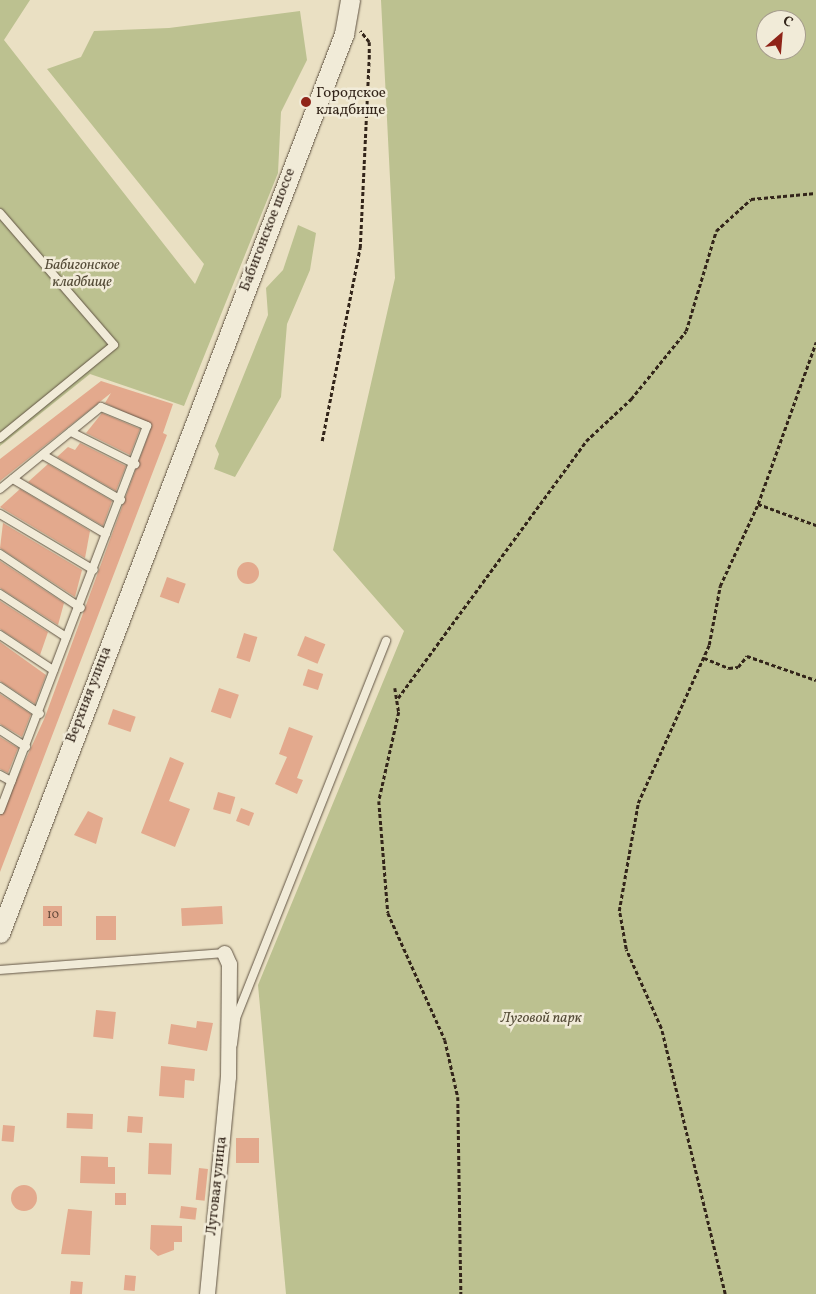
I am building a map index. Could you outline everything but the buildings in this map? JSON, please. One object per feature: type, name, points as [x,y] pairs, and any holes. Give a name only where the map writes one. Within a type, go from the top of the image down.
[{"type":"street","name":"Бабигонское шоссе","points":[[180,458],[348,19],[350,0]]},
{"type":"street","name":"Верхняя улица","points":[[0,933],[3,907],[180,458]]},
{"type":"street","name":"Луговая улица","points":[[207,1294],[228,1077],[229,964],[224,953]]},
{"type":"lane","points":[[0,213],[114,345],[0,438]]},
{"type":"lane","points":[[0,489],[101,407],[147,426],[135,464],[106,534],[80,608],[53,670],[40,714],[0,810]]},
{"type":"lane","points":[[71,432],[135,464]]},
{"type":"lane","points":[[43,455],[121,500]]},
{"type":"lane","points":[[14,479],[106,534]]},
{"type":"lane","points":[[0,514],[94,570]]},
{"type":"lane","points":[[0,554],[80,608]]},
{"type":"lane","points":[[0,594],[66,637]]},
{"type":"lane","points":[[0,635],[53,670]]},
{"type":"lane","points":[[228,1055],[237,1034],[236,1018],[386,641]]},
{"type":"lane","points":[[0,687],[40,714]]},
{"type":"lane","points":[[0,730],[26,747]]},
{"type":"lane","points":[[0,774],[11,781]]},
{"type":"lane","points":[[0,970],[224,953]]},
{"type":"path","points":[[322,441],[360,248],[369,42],[348,19]]},
{"type":"path","points":[[461,1294],[458,1097],[445,1040],[388,912],[379,801],[398,698],[586,441],[631,398],[686,331],[716,231],[751,199],[816,193]]},
{"type":"path","points":[[725,1294],[661,1028],[626,949],[619,911],[638,803],[703,658],[720,586],[758,504],[816,342]]},
{"type":"path","points":[[758,504],[816,524]]},
{"type":"path","points":[[703,658],[729,668],[738,667],[747,656],[816,680]]},
{"type":"path","points":[[395,688],[398,698]]},
{"type":"green space","name":"Бабигонское кладбище","points":[[0,0],[30,0],[4,40],[195,284],[204,264],[47,69],[81,57],[94,31],[169,28],[300,11],[307,60],[281,112],[278,173],[184,406],[90,374],[0,446]]},
{"type":"green space","name":"Луговой парк","points":[[381,0],[816,0],[816,1294],[286,1294],[258,985],[404,631],[333,550],[395,278]]},
{"type":"green space","points":[[298,225],[316,233],[310,270],[287,324],[281,397],[235,477],[214,469],[219,454],[215,446],[268,315],[266,288],[283,270]]},
{"type":"place","name":"Городское кладбище","points":[[306,102]]}]
